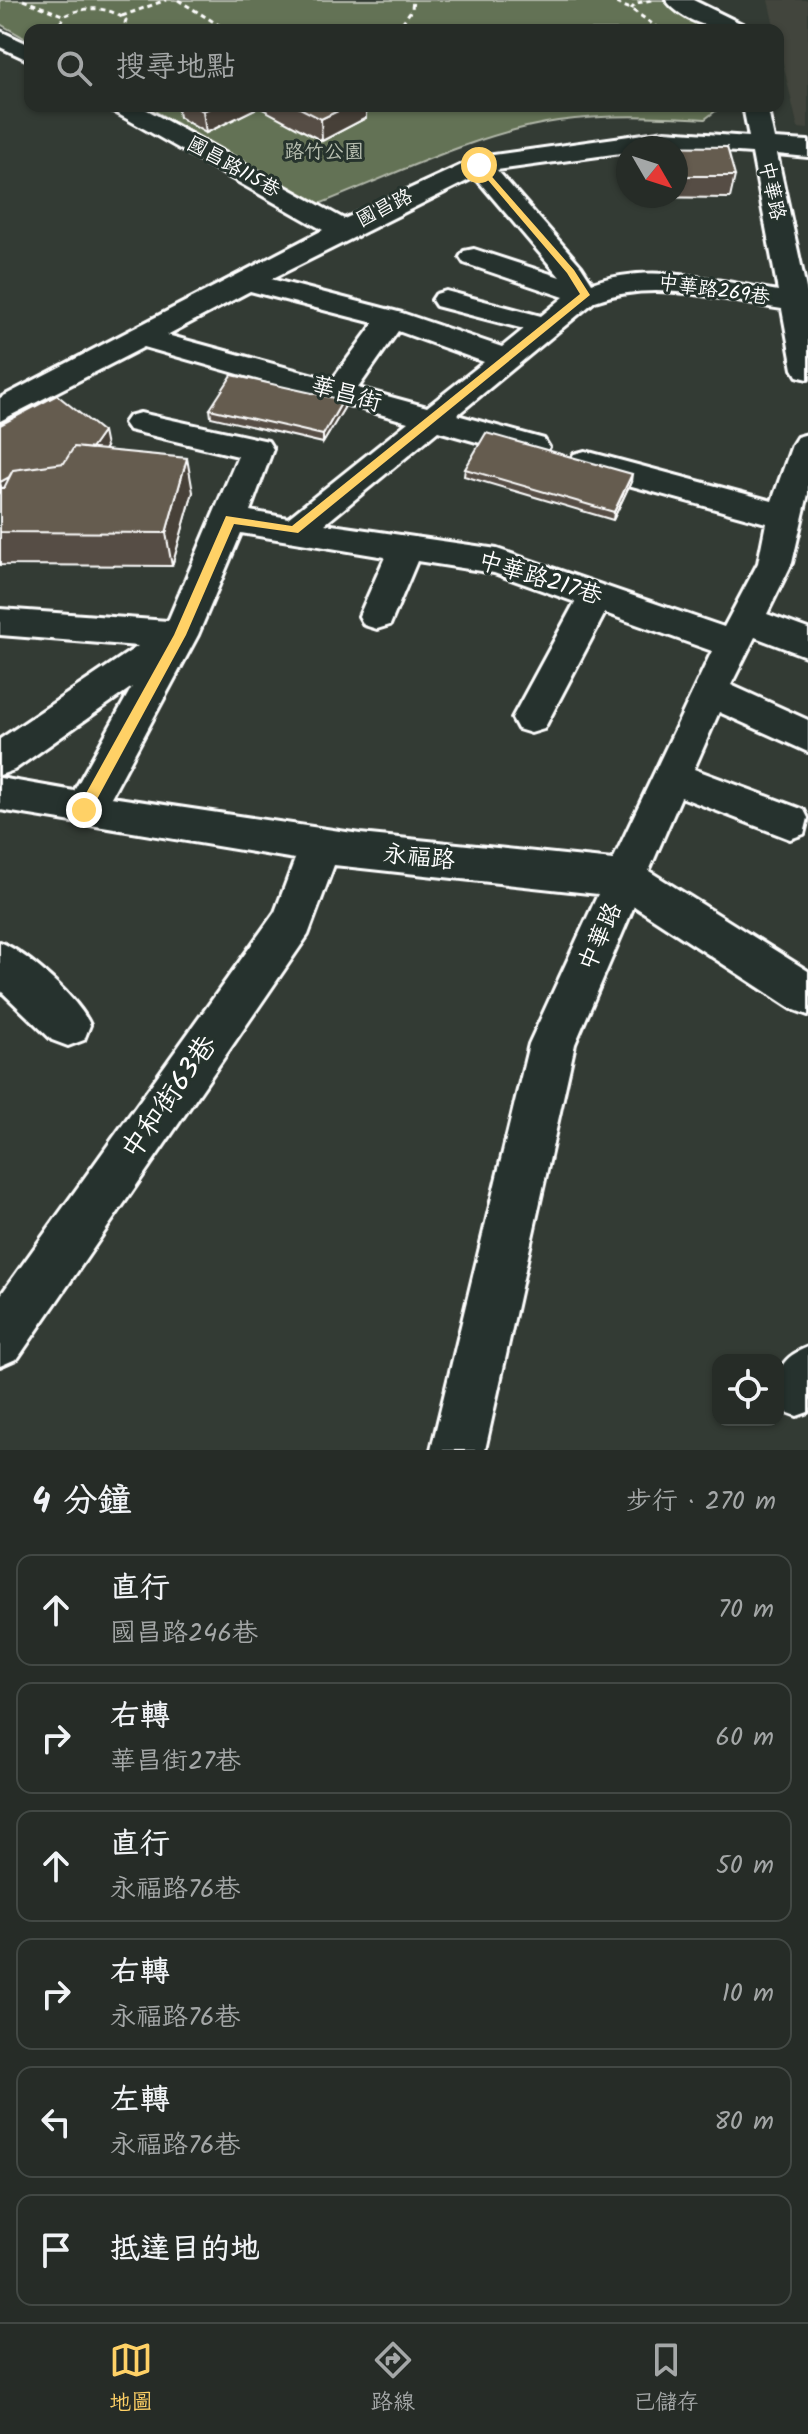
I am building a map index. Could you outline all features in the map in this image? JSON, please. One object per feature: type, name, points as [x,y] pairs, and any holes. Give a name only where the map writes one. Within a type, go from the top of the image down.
[{"type":"street","points":[[677,0],[722,24]]},
{"type":"street","points":[[737,0],[742,24]]},
{"type":"street","points":[[0,38],[24,51]]},
{"type":"street","name":"國昌路115巷","points":[[133,112],[343,230]]},
{"type":"street","name":"中華路","points":[[756,112],[801,313],[808,369]]},
{"type":"street","name":"國昌路","points":[[0,411],[343,230],[479,165],[665,139],[808,149]]},
{"type":"street","points":[[479,165],[571,272],[585,295]]},
{"type":"street","points":[[474,257],[585,295]]},
{"type":"street","points":[[246,281],[392,319],[505,359]]},
{"type":"street","name":"中華路269巷","points":[[585,295],[620,283],[664,281],[801,313]]},
{"type":"street","points":[[294,531],[585,295]]},
{"type":"street","points":[[446,300],[546,326]]},
{"type":"street","points":[[339,393],[392,319]]},
{"type":"street","name":"華昌街","points":[[139,336],[784,516]]},
{"type":"street","points":[[84,810],[180,635],[257,449],[140,423]]},
{"type":"street","name":"中華路","points":[[458,1450],[552,1044],[709,691],[739,632],[792,569],[784,516],[805,467]]},
{"type":"street","name":"中華路217巷","points":[[230,519],[497,561],[596,596],[739,632],[808,643]]},
{"type":"street","points":[[377,616],[406,547]]},
{"type":"street","points":[[531,718],[596,596]]},
{"type":"street","points":[[0,622],[180,635]]},
{"type":"street","points":[[0,759],[180,635]]},
{"type":"street","points":[[709,691],[808,737]]},
{"type":"street","points":[[672,777],[790,822]]},
{"type":"street","name":"永福路","points":[[0,794],[320,846],[627,879],[808,995]]},
{"type":"street","name":"中和街63巷","points":[[0,1340],[293,922],[320,846]]},
{"type":"street","points":[[0,962],[68,1025]]},
{"type":"path","points":[[23,0],[65,16]]},
{"type":"path","points":[[122,16],[166,0]]},
{"type":"path","points":[[178,0],[217,24]]},
{"type":"path","points":[[401,24],[412,9],[413,0]]},
{"type":"path","points":[[608,0],[631,9],[652,24]]},
{"type":"path","points":[[631,9],[637,3],[656,0]]},
{"type":"path","points":[[56,24],[65,16],[96,9],[122,16],[126,20],[125,24]]},
{"type":"shaded area","points":[[768,0],[808,0],[808,129],[798,128],[784,68],[784,24],[774,24]]},
{"type":"green space","points":[[0,0],[672,0],[709,24],[24,24],[24,38],[0,24]]},
{"type":"green space","name":"路竹公園","points":[[157,112],[714,112],[705,119],[613,116],[528,127],[468,144],[319,204]]},
{"type":"building","points":[[308,112],[336,112],[321,119]]},
{"type":"building","points":[[688,147],[727,147],[735,176],[688,176]]},
{"type":"building","points":[[232,375],[343,400],[323,435],[210,409]]},
{"type":"building","points":[[57,395],[103,432],[91,449],[74,447],[64,463],[13,470],[9,477],[0,482],[0,425]]},
{"type":"building","points":[[486,433],[632,474],[614,512],[465,469]]},
{"type":"building","points":[[74,447],[187,458],[166,533],[0,532],[0,488],[4,488],[13,470],[64,463]]},
{"type":"route","points":[[84,810],[180,635],[230,519],[294,531],[585,295],[571,272],[479,165]]}]
